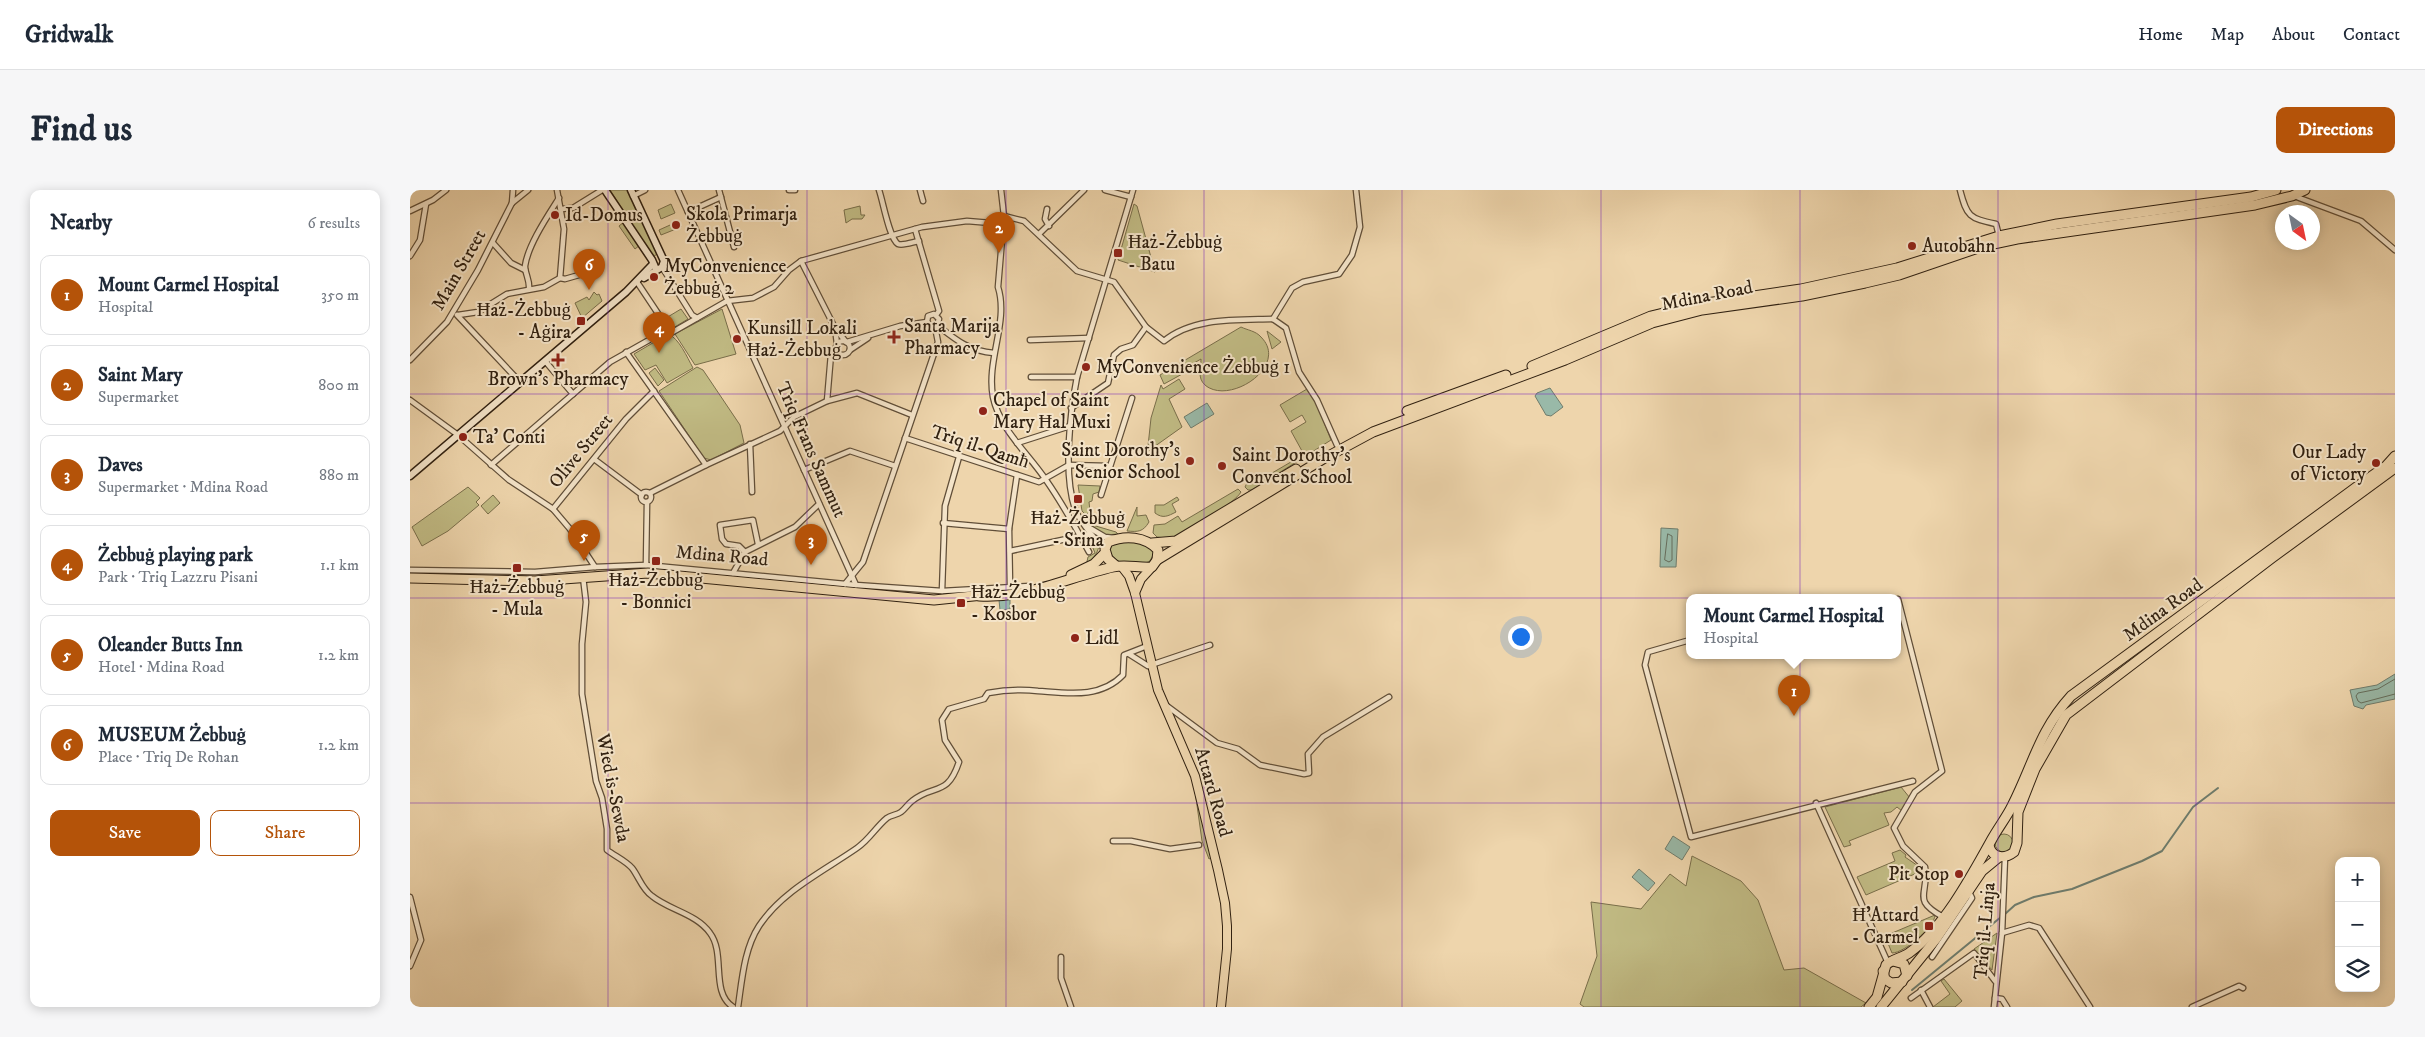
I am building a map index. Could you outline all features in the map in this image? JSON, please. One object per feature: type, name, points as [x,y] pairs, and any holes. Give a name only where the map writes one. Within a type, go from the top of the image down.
[{"type":"highway","name":"Mdina Road","points":[[410,578],[514,581],[648,573],[934,600],[979,596],[1030,586],[1066,577],[1087,568],[1105,551],[1108,542],[1118,538],[1140,539],[1152,543],[1176,541],[1337,445],[1381,422],[1534,365],[1650,316],[1700,304],[1801,289],[1897,268],[1999,236],[2057,224],[2251,197],[2276,190]]},
{"type":"highway","name":"Mdina Road","points":[[979,596],[992,597],[1034,590],[1119,566],[1154,563],[1323,459],[1373,432],[1439,405],[1565,360],[1652,323],[1702,310],[1802,296],[1865,283],[1899,275],[1984,246],[2017,239],[2255,205],[2292,196],[2305,190]]},
{"type":"highway","name":"Mdina Road","points":[[1869,1007],[1877,997],[1883,971],[1891,962],[1909,952],[1943,917],[1990,846],[1990,841],[1999,830],[2028,773],[2041,737],[2058,710],[2071,696],[2386,466],[2395,456]]},
{"type":"highway","name":"Mdina Road","points":[[2017,838],[2018,812],[2035,769],[2066,715],[2272,558],[2394,470]]},
{"type":"highway","points":[[1152,543],[1158,550],[1154,563]]},
{"type":"highway","points":[[1105,551],[1119,566]]},
{"type":"highway","points":[[1881,1007],[1940,939],[1982,871],[2002,857],[2014,852],[2017,838],[2011,832],[1999,830]]},
{"type":"highway","points":[[1990,846],[1991,851],[2002,857]]},
{"type":"highway","points":[[1891,962],[1904,964],[1904,979]]},
{"type":"highway","points":[[1883,971],[1888,982],[1895,984],[1904,979]]},
{"type":"main road","points":[[1135,593],[1141,579],[1154,563]]},
{"type":"main road","name":"Attard Road","points":[[1119,566],[1129,576],[1135,593],[1151,666],[1164,703],[1192,768],[1225,903],[1227,949],[1220,1007]]},
{"type":"street","points":[[410,211],[426,204],[446,190]]},
{"type":"street","points":[[512,203],[513,190]]},
{"type":"street","name":"Main Street","points":[[410,360],[456,314],[512,203],[528,190]]},
{"type":"street","points":[[557,190],[564,229],[560,278]]},
{"type":"street","points":[[561,209],[573,208],[604,190],[692,316],[697,318]]},
{"type":"street","points":[[410,476],[656,265],[664,261],[632,193],[645,190]]},
{"type":"street","name":"Triq Frans Sammut","points":[[678,190],[726,301],[856,585]]},
{"type":"street","points":[[720,190],[734,247]]},
{"type":"street","points":[[789,190],[795,190]]},
{"type":"street","points":[[880,190],[892,235],[900,244],[919,242]]},
{"type":"street","points":[[920,190],[923,201]]},
{"type":"street","points":[[1001,190],[1004,216],[998,287],[1001,296],[998,334],[994,353],[993,397],[999,414],[1017,443],[1046,479],[1089,552]]},
{"type":"street","points":[[1039,234],[1084,190]]},
{"type":"street","points":[[1105,190],[1131,197]]},
{"type":"street","points":[[1105,551],[1090,534],[1075,508],[1069,465],[1071,408],[1077,377],[1133,190]]},
{"type":"street","points":[[1273,319],[1292,288],[1303,282],[1339,274],[1352,254],[1360,227],[1356,190]]},
{"type":"street","points":[[1960,190],[1965,210],[1972,218],[1996,224],[1999,236]]},
{"type":"street","points":[[2292,196],[2361,222],[2395,250]]},
{"type":"street","points":[[688,212],[721,197]]},
{"type":"street","points":[[529,289],[530,280],[525,270],[528,251],[559,198]]},
{"type":"street","points":[[410,256],[420,240],[426,204]]},
{"type":"street","points":[[1047,209],[1045,219],[1049,226]]},
{"type":"street","points":[[1004,216],[1024,221],[1077,271],[1114,282],[1146,328],[1164,341],[1176,331],[1216,321],[1273,319],[1286,328],[1299,372],[1317,400],[1337,445]]},
{"type":"street","points":[[637,282],[671,333],[726,301],[753,298],[774,287],[789,270],[801,261],[915,230],[967,221],[1003,224]]},
{"type":"street","points":[[915,230],[939,311],[936,315]]},
{"type":"street","points":[[493,243],[511,263],[525,270]]},
{"type":"street","points":[[656,265],[657,257],[662,258]]},
{"type":"street","points":[[801,261],[835,328],[847,342],[850,350]]},
{"type":"street","points":[[456,314],[478,312],[507,294],[544,287],[560,278],[565,279],[600,268]]},
{"type":"street","points":[[456,314],[520,382]]},
{"type":"street","points":[[926,322],[928,316],[936,315]]},
{"type":"street","points":[[845,584],[864,562],[938,342],[936,326],[939,321],[936,315]]},
{"type":"street","points":[[926,322],[931,327],[936,326],[977,352],[994,353]]},
{"type":"street","points":[[827,401],[831,354],[840,342],[871,336],[900,326],[926,322]]},
{"type":"street","points":[[835,328],[840,354]]},
{"type":"street","points":[[1071,408],[1108,383],[1114,355],[1132,345],[1146,328]]},
{"type":"street","points":[[840,354],[847,354],[871,336]]},
{"type":"street","points":[[1030,340],[1089,338]]},
{"type":"street","points":[[491,465],[610,362],[648,340]]},
{"type":"street","points":[[626,352],[706,464]]},
{"type":"street","points":[[831,365],[840,354]]},
{"type":"street","points":[[545,361],[573,394]]},
{"type":"street","points":[[1031,377],[1077,377]]},
{"type":"street","name":"Olive Street","points":[[553,509],[626,419],[654,391]]},
{"type":"street","points":[[642,494],[646,492],[650,494],[706,464],[780,431],[794,417],[827,401],[857,393],[912,415]]},
{"type":"street","points":[[1101,495],[1132,398]]},
{"type":"street","points":[[410,400],[458,435],[509,480],[553,509],[570,529],[595,566]]},
{"type":"street","points":[[1017,443],[1070,426]]},
{"type":"street","name":"Triq il-Qamħ","points":[[905,438],[1039,482],[1046,479]]},
{"type":"street","points":[[750,444],[752,492]]},
{"type":"street","points":[[804,470],[850,451],[895,466]]},
{"type":"street","points":[[942,591],[945,506],[959,457]]},
{"type":"street","points":[[594,459],[642,494],[642,499],[647,502]]},
{"type":"street","points":[[1046,479],[1069,465],[1109,466]]},
{"type":"street","points":[[1010,586],[1009,529],[1017,475]]},
{"type":"street","points":[[646,565],[647,502],[651,498],[650,494]]},
{"type":"street","points":[[733,573],[745,552],[796,527],[819,504]]},
{"type":"street","points":[[745,552],[739,546],[726,544],[722,539],[720,525],[753,520],[758,544]]},
{"type":"street","points":[[943,523],[1009,529]]},
{"type":"street","points":[[1086,526],[1105,537],[1118,538]]},
{"type":"street","points":[[1010,550],[1090,534]]},
{"type":"street","name":"Mdina Road","points":[[410,570],[535,572],[595,566],[646,565],[856,585],[942,591],[1030,586]]},
{"type":"street","name":"Wied is-Sewda","points":[[583,577],[586,602],[582,644],[582,694],[596,781],[602,798],[607,829],[607,850],[631,868],[651,896],[700,922],[710,932],[718,946],[719,978],[723,995],[733,1007]]},
{"type":"street","points":[[1901,611],[1942,771],[1915,792],[1894,828],[1903,846],[1925,867],[1923,900],[1926,908],[1943,917]]},
{"type":"street","points":[[1686,641],[1648,652],[1645,665],[1691,837],[1913,780]]},
{"type":"street","points":[[738,1007],[746,960],[755,934],[780,902],[808,880],[858,847],[888,817],[901,812],[920,796],[940,789],[953,780],[959,762],[945,740],[942,720],[949,709],[984,699],[988,693],[1007,690],[1070,694],[1090,692],[1119,679],[1124,670],[1124,655],[1147,646]]},
{"type":"street","points":[[1129,654],[1144,665],[1151,666],[1210,646]]},
{"type":"street","points":[[1164,703],[1217,743],[1238,750],[1260,765],[1304,774],[1309,773],[1308,754],[1323,737],[1389,697]]},
{"type":"street","points":[[1817,804],[1891,962]]},
{"type":"street","points":[[1113,841],[1131,841],[1170,849],[1184,849],[1199,845]]},
{"type":"street","name":"Triq il-Linja","points":[[1994,1007],[2002,933],[2002,857]]},
{"type":"street","points":[[410,897],[421,940],[410,966]]},
{"type":"street","points":[[2002,933],[2029,925],[2039,928],[2090,1007]]},
{"type":"street","points":[[1932,957],[1940,939]]},
{"type":"street","points":[[1911,998],[1974,953],[1996,980]]},
{"type":"street","points":[[1061,957],[1061,978],[1072,1007]]},
{"type":"street","points":[[2192,1007],[2200,1006],[2239,986],[2243,988]]},
{"type":"street","points":[[1921,990],[1930,1007]]},
{"type":"street","points":[[1995,998],[2002,1000],[2006,1007]]},
{"type":"shaded area","points":[[610,190],[629,190],[657,254],[653,257]]},
{"type":"shaded area","points":[[671,204],[675,213],[661,219],[658,210]]},
{"type":"shaded area","points":[[1134,204],[1137,206],[1155,272],[1118,260]]},
{"type":"shaded area","points":[[860,206],[861,215],[865,215],[862,219],[852,219],[846,223],[844,210]]},
{"type":"shaded area","points":[[679,221],[681,227],[661,235],[659,230]]},
{"type":"shaded area","points":[[624,222],[640,245],[635,249],[619,226]]},
{"type":"shaded area","points":[[594,292],[597,295],[599,294],[602,301],[582,318],[575,303],[587,297],[589,300]]},
{"type":"shaded area","points":[[681,309],[688,319],[673,328],[666,318]]},
{"type":"shaded area","points":[[722,309],[736,354],[695,365],[675,334]]},
{"type":"shaded area","points":[[1241,327],[1259,335],[1268,348],[1268,360],[1253,380],[1241,387],[1215,390],[1205,385],[1201,379],[1201,359],[1194,363],[1195,367],[1164,384],[1160,375]]},
{"type":"shaded area","points":[[1267,331],[1281,342],[1272,349]]},
{"type":"shaded area","points":[[668,334],[676,339],[693,368],[667,383],[656,365],[645,370],[634,354]]},
{"type":"shaded area","points":[[697,367],[703,370],[740,425],[744,443],[711,460],[704,458],[659,391]]},
{"type":"shaded area","points":[[655,368],[664,380],[658,386],[649,373]]},
{"type":"shaded area","points":[[1179,379],[1185,389],[1169,399],[1182,427],[1144,454],[1148,446],[1151,418],[1161,385],[1163,389]]},
{"type":"shaded area","points":[[1307,389],[1316,402],[1331,440],[1252,490],[1248,490],[1245,487],[1247,483],[1255,483],[1296,459],[1297,454],[1302,451],[1291,431],[1306,422],[1302,415],[1290,422],[1280,405]]},
{"type":"shaded area","points":[[1078,485],[1100,486],[1099,492],[1093,494],[1092,501],[1089,502],[1090,511],[1086,515],[1082,511]]},
{"type":"shaded area","points":[[468,487],[480,498],[476,502],[479,505],[448,531],[422,546],[412,527]]},
{"type":"shaded area","points":[[1238,489],[1241,492],[1230,503],[1183,533],[1174,537],[1164,538],[1157,537],[1153,533],[1154,525],[1165,524],[1178,516],[1182,522]]},
{"type":"shaded area","points":[[493,495],[500,503],[488,514],[481,506]]},
{"type":"shaded area","points":[[1177,497],[1179,500],[1172,504],[1176,512],[1168,516],[1155,513],[1155,505],[1164,505]]},
{"type":"shaded area","points":[[1137,507],[1137,516],[1146,515],[1149,522],[1140,531],[1127,531]]},
{"type":"shaded area","points":[[1089,524],[1116,532],[1118,534],[1105,535]]},
{"type":"shaded area","points":[[1088,536],[1094,538],[1099,546],[1093,559],[1086,566],[1088,557],[1095,553]]},
{"type":"shaded area","points":[[1127,540],[1147,544],[1154,553],[1150,561],[1132,565],[1115,559],[1109,548],[1113,544]]},
{"type":"shaded area","points":[[1901,787],[1910,798],[1902,811],[1897,807],[1891,812],[1884,813],[1889,825],[1849,841],[1851,845],[1844,847],[1825,807]]},
{"type":"shaded area","points":[[1195,791],[1211,858],[1209,859],[1202,841]]},
{"type":"shaded area","points":[[2004,834],[2010,837],[2013,843],[2010,849],[2004,852],[1998,849],[1995,843],[1998,837]]},
{"type":"shaded area","points":[[1900,850],[1906,855],[1905,857],[1924,870],[1866,895],[1857,877],[1895,861],[1892,853]]},
{"type":"shaded area","points":[[1692,856],[1741,881],[1758,900],[1784,970],[1804,968],[1866,1003],[1861,1007],[1584,1007],[1580,1004],[1597,956],[1591,902],[1641,909],[1670,874],[1686,886]]},
{"type":"shaded area","points":[[1935,915],[1934,920],[1925,932],[1904,949],[1892,953],[1885,936]]},
{"type":"shaded area","points":[[1997,933],[1992,970],[1974,949]]},
{"type":"shaded area","points":[[1944,979],[1962,1001],[1955,1007],[1933,1007],[1950,994],[1941,981]]},
{"type":"water","points":[[1550,388],[1563,407],[1551,416],[1546,415],[1535,396],[1537,393]]},
{"type":"water","points":[[1207,403],[1214,414],[1191,428],[1184,417]]},
{"type":"water","points":[[1661,528],[1678,529],[1676,567],[1660,567]]},
{"type":"water","points":[[1010,598],[1010,609],[1000,610],[999,600]]},
{"type":"water","points":[[2395,674],[2395,699],[2366,705],[2363,709],[2354,706],[2350,690],[2377,685]]},
{"type":"water","points":[[1673,836],[1690,847],[1682,860],[1665,849]]},
{"type":"water","points":[[1639,869],[1655,883],[1648,891],[1632,877]]},
{"type":"waterway","points":[[2005,914],[2015,905],[2034,897],[2072,889],[2162,851],[2193,807],[2218,788]]},
{"type":"waterway","points":[[1912,990],[2001,917]]},
{"type":"place","name":"Id-Domus","points":[[555,215]]},
{"type":"place","name":"Skola Primarja Żebbuġ","points":[[676,225]]},
{"type":"place","name":"Autobahn","points":[[1912,246]]},
{"type":"place","name":"Saint Mary","points":[[999,253]]},
{"type":"place","name":"Ħaż-Żebbuġ - Batu","points":[[1118,253]]},
{"type":"place","name":"MyConvenience Żebbuġ 2","points":[[654,277]]},
{"type":"place","name":"MUSEUM Żebbuġ","points":[[589,290]]},
{"type":"place","name":"Ħaż-Żebbuġ - Aġira","points":[[581,321]]},
{"type":"place","name":"Santa Marija Pharmacy","points":[[894,337]]},
{"type":"place","name":"Kunsill Lokali Ħaż-Żebbuġ","points":[[737,339]]},
{"type":"place","name":"Żebbuġ playing park","points":[[659,353]]},
{"type":"place","name":"Brown’s Pharmacy","points":[[558,360]]},
{"type":"place","name":"MyConvenience Żebbuġ 1","points":[[1086,367]]},
{"type":"place","name":"Chapel of Saint Mary Ħal Muxi","points":[[983,411]]},
{"type":"place","name":"Ta' Conti","points":[[463,437]]},
{"type":"place","name":"Saint Dorothy's Senior School","points":[[1190,461]]},
{"type":"place","name":"Our Lady of Victory","points":[[2376,463]]},
{"type":"place","name":"Saint Dorothy's Convent School","points":[[1222,466]]},
{"type":"place","name":"Ħaż-Żebbuġ - Srina","points":[[1078,499]]},
{"type":"place","name":"Oleander Butts Inn","points":[[584,561]]},
{"type":"place","name":"Ħaż-Żebbuġ - Bonnici","points":[[656,561]]},
{"type":"place","name":"Daves","points":[[811,565]]},
{"type":"place","name":"Ħaż-Żebbuġ - Mula","points":[[517,568]]},
{"type":"place","name":"Ħaż-Żebbuġ - Kosbor","points":[[961,603]]},
{"type":"place","name":"Lidl","points":[[1075,638]]},
{"type":"place","name":"Mount Carmel Hospital","points":[[1794,716]]},
{"type":"place","name":"Pit Stop","points":[[1959,874]]},
{"type":"place","name":"Ħ'Attard - Carmel","points":[[1929,926]]}]
